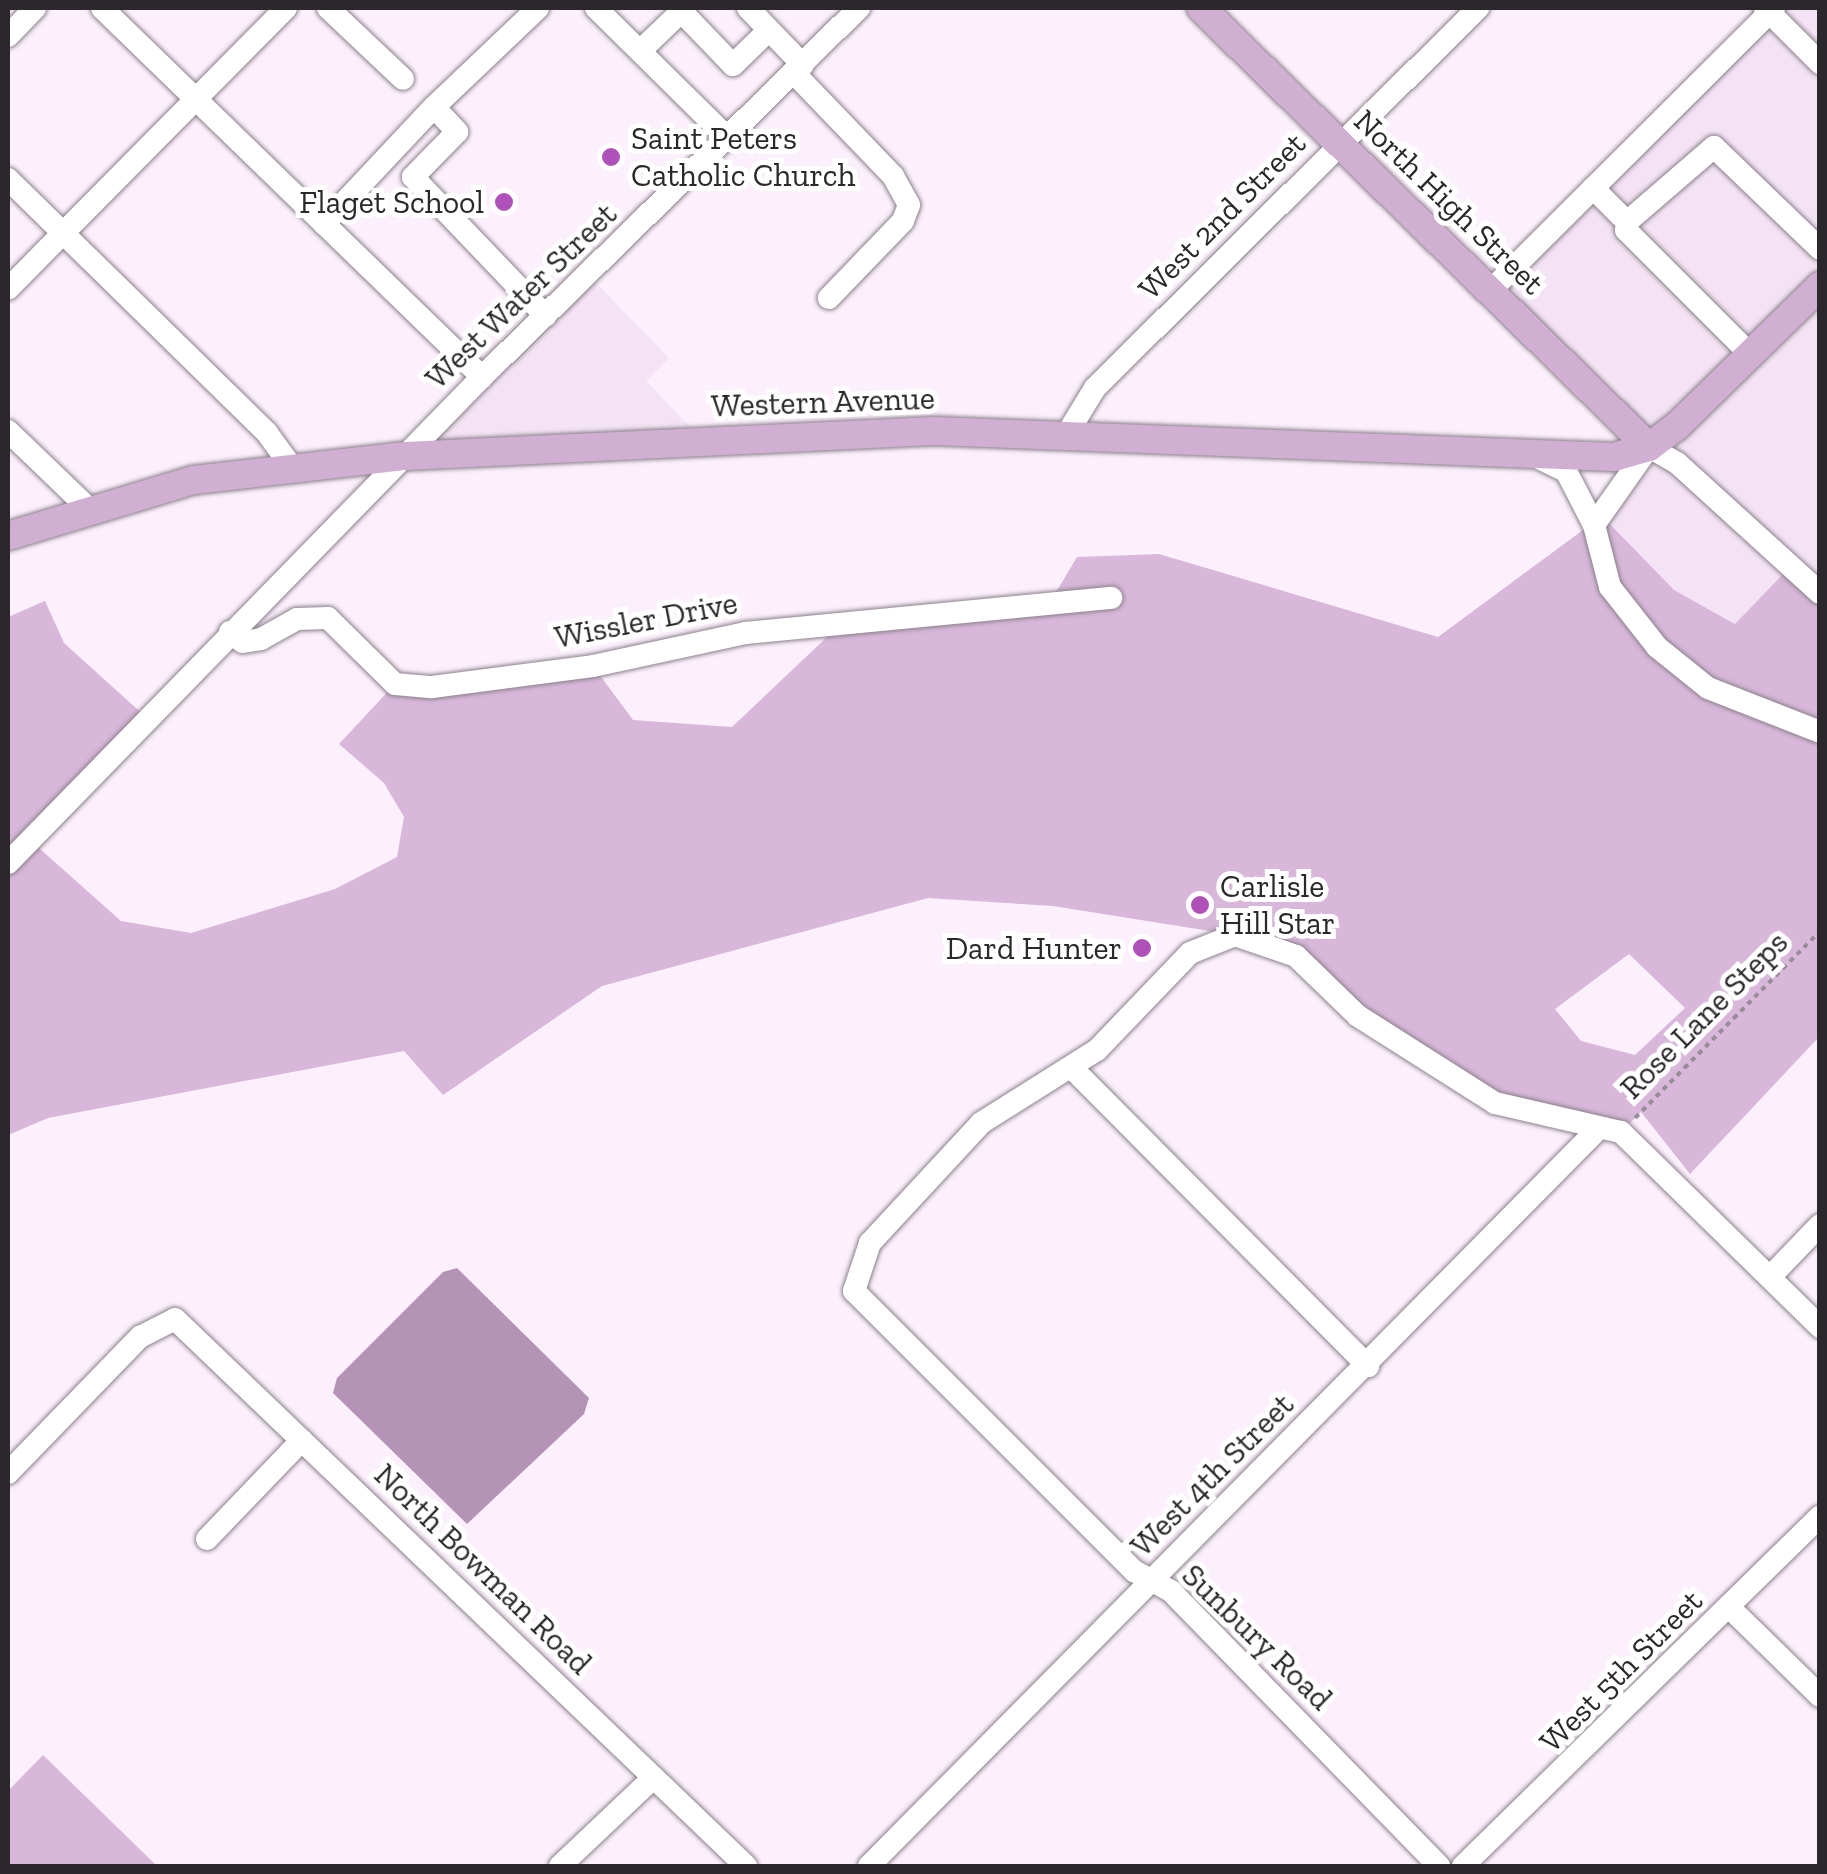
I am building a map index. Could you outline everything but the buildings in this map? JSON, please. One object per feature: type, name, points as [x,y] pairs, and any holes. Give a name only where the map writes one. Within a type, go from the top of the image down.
[{"type":"main road","name":"North High Street","points":[[1200,8],[1649,446]]},
{"type":"main road","points":[[1649,446],[1820,286]]},
{"type":"main road","name":"Western Avenue","points":[[8,536],[194,480],[406,456],[934,431],[1614,457],[1649,446]]},
{"type":"street","points":[[8,36],[35,8]]},
{"type":"street","points":[[102,8],[482,378]]},
{"type":"street","points":[[8,289],[286,8]]},
{"type":"street","points":[[328,8],[403,79]]},
{"type":"street","points":[[324,224],[434,107],[538,8]]},
{"type":"street","points":[[596,8],[729,139]]},
{"type":"street","points":[[748,8],[893,176],[909,205],[903,221],[829,298]]},
{"type":"street","name":"West Water Street","points":[[8,863],[482,378],[859,8]]},
{"type":"street","name":"West 2nd Street","points":[[1065,437],[1094,388],[1478,8]]},
{"type":"street","points":[[1490,291],[1769,9],[1820,63]]},
{"type":"street","points":[[640,50],[683,10],[733,65],[769,30]]},
{"type":"street","points":[[434,107],[457,132],[413,177],[546,316]]},
{"type":"street","points":[[1750,354],[1626,230],[1627,222],[1714,147],[1820,248]]},
{"type":"street","points":[[8,178],[266,432],[291,466]]},
{"type":"street","points":[[1593,188],[1627,222]]},
{"type":"street","points":[[8,430],[89,510]]},
{"type":"street","points":[[1594,525],[1649,446],[1677,463],[1820,593]]},
{"type":"street","points":[[1530,453],[1566,471],[1594,525],[1610,587],[1656,647],[1708,688],[1820,732]]},
{"type":"street","name":"Wissler Drive","points":[[230,632],[243,642],[261,639],[298,618],[328,618],[395,684],[432,687],[593,666],[746,633],[1111,598]]},
{"type":"street","points":[[1368,1366],[1073,1068],[1190,953],[1235,935],[1296,956],[1358,1016],[1495,1103],[1610,1130],[1820,1327]]},
{"type":"street","name":"Sunbury Road","points":[[1073,1068],[981,1123],[924,1178],[870,1244],[854,1291],[1134,1571],[1171,1591],[1439,1866]]},
{"type":"street","name":"West 4th Street","points":[[869,1866],[1368,1366],[1610,1130]]},
{"type":"street","points":[[1770,1277],[1820,1225]]},
{"type":"street","name":"North Bowman Road","points":[[8,1472],[140,1337],[174,1319],[746,1866]]},
{"type":"street","points":[[207,1539],[302,1440]]},
{"type":"street","name":"West 5th Street","points":[[1463,1866],[1820,1517]]},
{"type":"street","points":[[1730,1608],[1820,1696]]},
{"type":"street","points":[[560,1866],[653,1778]]},
{"type":"path","name":"Rose Lane Steps","points":[[1610,1130],[1820,931]]},
{"type":"shaded area","points":[[1774,8],[1819,8],[1819,593],[1790,567],[1736,624],[1674,590],[1602,516],[1649,446],[1490,291]]},
{"type":"shaded area","points":[[594,281],[669,358],[646,381],[695,432],[431,441]]},
{"type":"shaded area","points":[[1602,516],[1674,590],[1735,624],[1790,567],[1819,593],[1819,1037],[1690,1174],[1641,1112],[1621,1132],[1474,1091],[1315,969],[1235,935],[1053,906],[928,898],[602,986],[443,1095],[404,1051],[48,1118],[8,1135],[8,617],[45,601],[64,643],[147,718],[30,840],[121,921],[191,933],[335,889],[397,857],[404,817],[384,783],[339,744],[395,684],[593,666],[633,720],[732,727],[844,621],[1049,604],[1077,557],[1159,554],[1438,637]],"holes":[[[1629,954],[1685,1008],[1635,1055],[1581,1041],[1555,1009]]]},
{"type":"shaded area","points":[[457,1268],[589,1398],[584,1414],[467,1524],[333,1393],[337,1378],[443,1272]]},
{"type":"shaded area","points":[[43,1755],[157,1866],[8,1866],[8,1791]]},
{"type":"place","name":"Saint Peters Catholic Church","points":[[611,157]]},
{"type":"place","name":"Flaget School","points":[[504,202]]},
{"type":"place","name":"Carlisle Hill Star","points":[[1200,905]]},
{"type":"place","name":"Dard Hunter","points":[[1142,948]]}]
